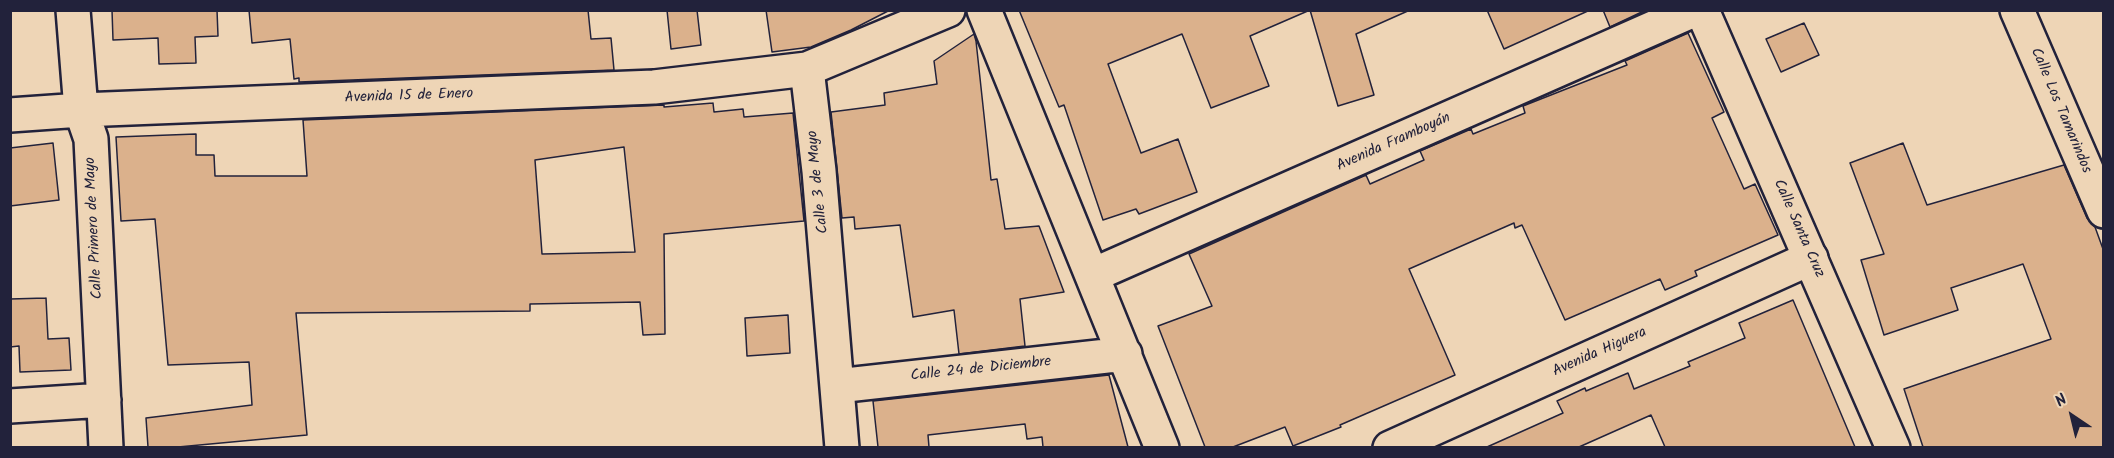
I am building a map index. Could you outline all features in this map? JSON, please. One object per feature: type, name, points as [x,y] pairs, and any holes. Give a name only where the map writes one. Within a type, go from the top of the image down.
[{"type":"street","name":"Calle Primero de Mayo","points":[[73,10],[81,110],[91,139],[106,447]]},
{"type":"street","points":[[807,69],[948,10]]},
{"type":"street","points":[[984,10],[1162,447]]},
{"type":"street","name":"Avenida Framboyán","points":[[1093,275],[1694,10]]},
{"type":"street","name":"Calle Santa Cruz","points":[[1702,10],[1893,447]]},
{"type":"street","name":"Calle Los Tamarindos","points":[[2018,10],[2103,211]]},
{"type":"street","name":"Avenida 15 de Enero","points":[[10,115],[81,110],[654,87],[807,69]]},
{"type":"street","name":"Calle 3 de Mayo","points":[[807,69],[819,171],[842,447]]},
{"type":"street","name":"Avenida Higuera","points":[[1390,447],[1811,258]]},
{"type":"street","name":"Calle 24 de Diciembre","points":[[837,386],[1125,354]]},
{"type":"street","points":[[10,406],[104,400]]},
{"type":"building","points":[[112,10],[217,10],[218,36],[195,37],[196,63],[159,64],[158,38],[113,40]]},
{"type":"building","points":[[249,10],[588,10],[591,39],[611,38],[614,70],[299,82],[299,78],[294,79],[290,39],[252,43]]},
{"type":"building","points":[[667,10],[697,10],[701,45],[671,49]]},
{"type":"building","points":[[766,10],[890,10],[811,47],[772,52]]},
{"type":"building","points":[[1019,10],[1310,10],[1250,36],[1269,86],[1211,108],[1182,34],[1108,64],[1141,153],[1178,139],[1197,192],[1139,214],[1136,209],[1103,220],[1064,105],[1059,107]]},
{"type":"building","points":[[1310,10],[1410,10],[1356,34],[1374,95],[1338,106]]},
{"type":"building","points":[[1487,10],[1590,10],[1504,49]]},
{"type":"building","points":[[1603,10],[1646,10],[1610,27]]},
{"type":"building","points":[[1804,23],[1819,55],[1781,72],[1766,39]]},
{"type":"building","points":[[1688,33],[1724,112],[1712,118],[1744,189],[1755,184],[1778,235],[1695,271],[1697,276],[1665,290],[1660,279],[1565,320],[1522,225],[1515,228],[1514,223],[1409,269],[1455,375],[1340,425],[1341,427],[1293,446],[1285,427],[1233,447],[1205,447],[1158,326],[1212,306],[1189,254],[1366,175],[1370,184],[1424,160],[1420,151],[1471,129],[1473,134],[1525,113],[1523,106],[1627,65],[1625,61]]},
{"type":"building","points":[[974,34],[991,180],[997,179],[1005,229],[1039,226],[1064,292],[1020,299],[1025,346],[959,354],[954,310],[913,317],[900,225],[855,229],[854,217],[842,218],[831,112],[885,105],[884,93],[937,84],[934,61]]},
{"type":"building","points":[[713,103],[714,112],[743,109],[744,117],[793,113],[804,221],[664,234],[665,334],[643,335],[640,302],[530,304],[530,311],[296,313],[307,435],[178,447],[148,447],[146,418],[252,405],[249,362],[168,365],[155,219],[121,221],[116,137],[196,134],[196,155],[214,155],[215,176],[307,176],[303,120],[664,105],[664,107]],"holes":[[[624,147],[635,252],[542,254],[535,160]]]},
{"type":"building","points":[[53,143],[59,200],[10,206],[10,148]]},
{"type":"building","points":[[1903,143],[1927,205],[2064,165],[2087,218],[2095,227],[2103,249],[2103,447],[1923,447],[1904,389],[2051,339],[2023,264],[1951,288],[1958,310],[1884,335],[1861,260],[1884,254],[1850,163]]},
{"type":"building","points":[[46,298],[48,339],[69,338],[71,370],[20,372],[19,346],[10,347],[10,299]]},
{"type":"building","points":[[1793,300],[1855,447],[1665,447],[1651,415],[1579,447],[1487,447],[1563,413],[1557,401],[1585,388],[1586,391],[1628,373],[1634,389],[1690,366],[1688,362],[1745,338],[1739,323]]},
{"type":"building","points":[[788,315],[790,353],[747,356],[745,318]]},
{"type":"building","points":[[1109,375],[1128,447],[1043,447],[1042,437],[1027,439],[1025,424],[928,435],[929,447],[878,447],[873,401]]}]
